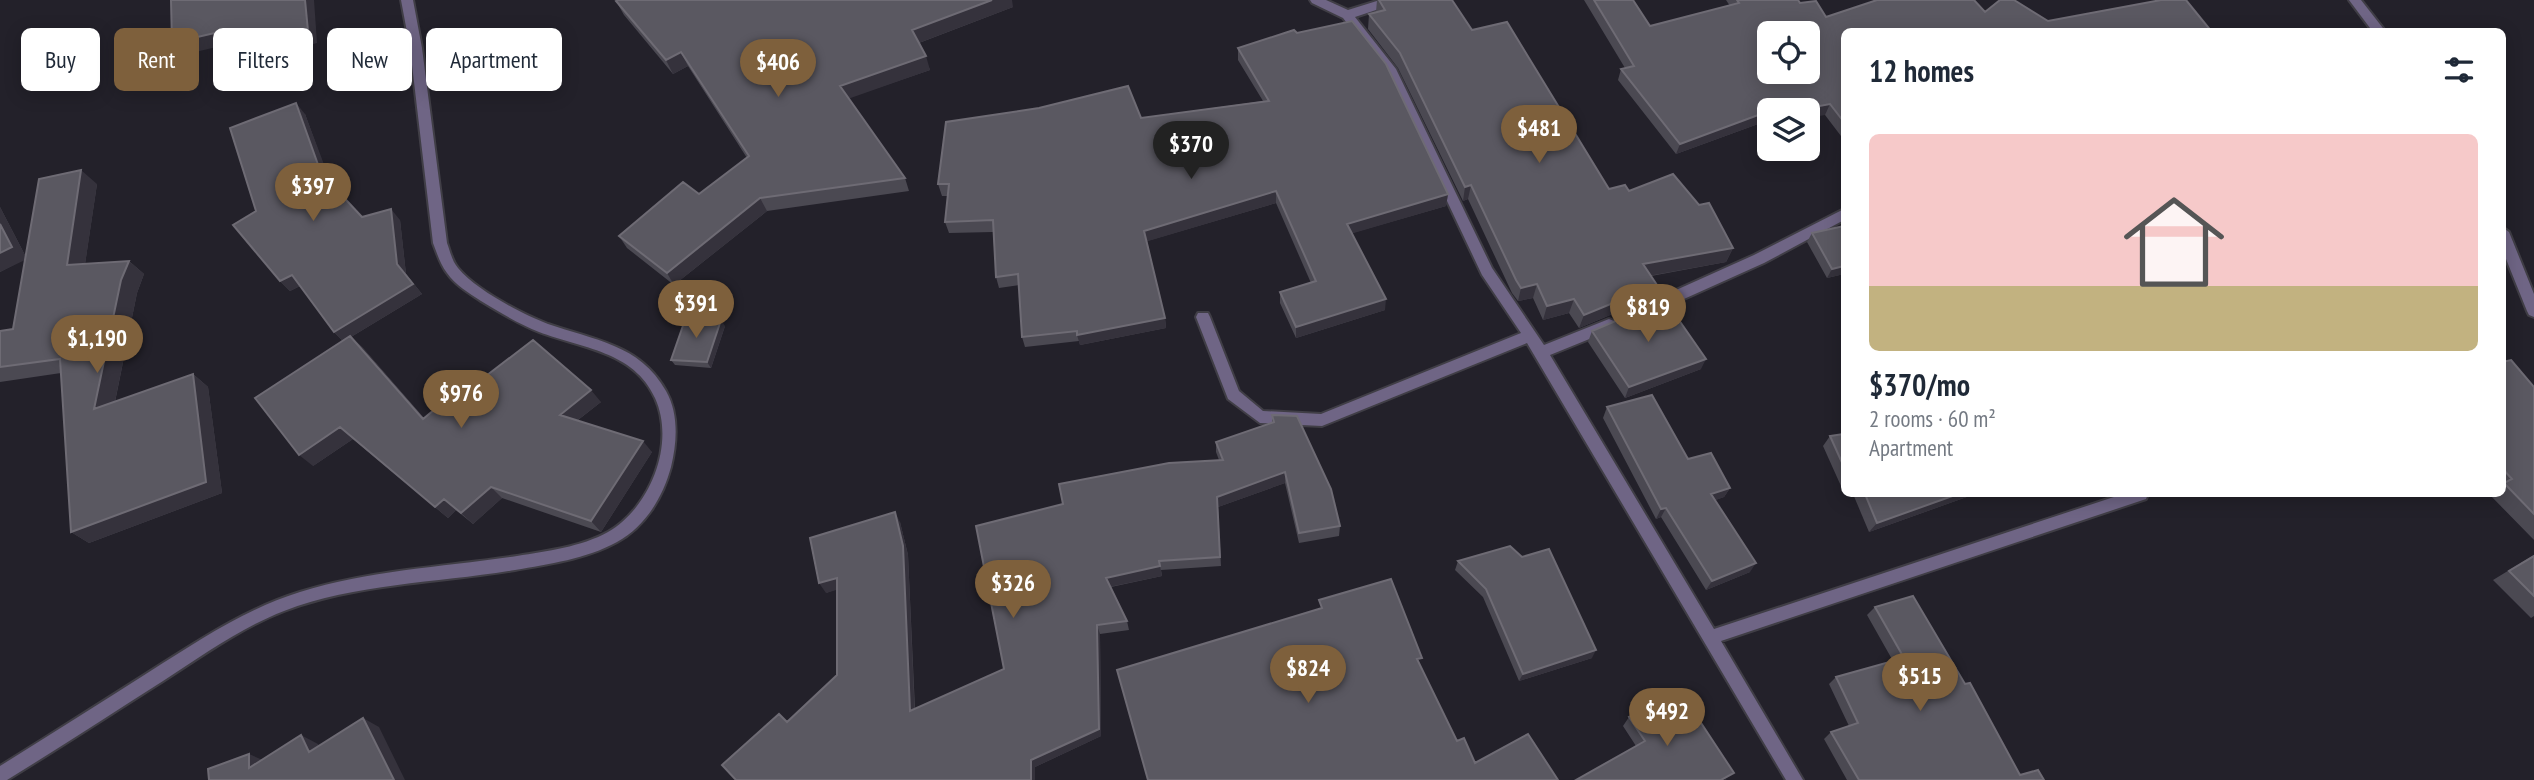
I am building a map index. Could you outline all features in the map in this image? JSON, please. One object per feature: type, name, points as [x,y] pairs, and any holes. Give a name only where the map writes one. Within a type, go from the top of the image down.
[{"type":"street","points":[[0,775],[236,625],[299,599],[369,582],[454,574],[551,557],[614,537],[637,518],[652,493],[664,466],[670,431],[661,395],[634,363],[603,343],[542,327],[453,273],[440,243],[416,48],[407,0]]},
{"type":"street","points":[[1317,0],[1347,15],[1392,72],[1486,271],[1531,335],[1795,780]]},
{"type":"street","points":[[1347,15],[1393,0]]},
{"type":"street","points":[[2355,0],[2377,28]]},
{"type":"street","points":[[1541,352],[1631,317],[1759,259],[1841,216]]},
{"type":"street","points":[[2506,242],[2534,311]]},
{"type":"street","points":[[1203,317],[1233,396],[1260,416],[1322,420],[1531,335]]},
{"type":"street","points":[[1712,637],[2132,497]]},
{"type":"building","points":[[171,0],[305,0],[308,28],[213,28],[213,33],[199,37],[199,28],[172,28]]},
{"type":"building","points":[[992,0],[912,30],[926,56],[840,86],[905,178],[760,198],[667,273],[619,236],[683,182],[699,194],[749,156],[681,52],[666,60],[616,1]]},
{"type":"building","points":[[1379,0],[1452,0],[1472,30],[1507,22],[1609,189],[1625,185],[1629,191],[1673,174],[1699,205],[1709,203],[1733,248],[1643,264],[1657,285],[1584,315],[1574,299],[1547,306],[1537,284],[1521,288],[1471,185],[1465,187],[1400,53],[1369,14],[1385,10]]},
{"type":"building","points":[[1594,0],[1633,0],[1650,26],[1739,3],[1737,0],[1798,0],[1800,3],[1816,1],[1826,17],[1877,0],[1974,0],[1985,12],[2000,0],[2014,0],[2048,21],[2161,0],[2186,0],[2209,28],[1841,28],[1841,118],[1830,104],[1820,106],[1820,98],[1757,98],[1757,115],[1680,144],[1621,69],[1634,66]]},
{"type":"building","points":[[1352,21],[1386,64],[1448,194],[1347,224],[1386,299],[1296,327],[1280,292],[1316,281],[1276,191],[1144,231],[1165,318],[1077,335],[1077,331],[1022,337],[1018,274],[996,277],[993,220],[945,222],[949,184],[938,184],[946,122],[1039,108],[1128,86],[1141,118],[1269,101],[1238,48],[1294,30],[1297,33]]},
{"type":"building","points":[[296,103],[321,173],[362,217],[391,209],[397,264],[413,284],[334,332],[292,275],[280,281],[233,225],[256,211],[230,128]]},
{"type":"building","points":[[81,170],[67,265],[129,261],[121,280],[94,409],[193,374],[206,482],[71,532],[60,359],[0,367],[0,331],[13,329],[39,179]]},
{"type":"building","points":[[0,224],[12,247],[0,253]]},
{"type":"building","points":[[1841,227],[1841,267],[1832,269],[1812,233]]},
{"type":"building","points":[[1665,300],[1706,359],[1629,387],[1592,331]]},
{"type":"building","points":[[686,317],[721,320],[707,362],[671,360]]},
{"type":"building","points":[[350,336],[423,419],[464,385],[469,389],[533,340],[591,390],[560,415],[643,441],[591,521],[491,487],[461,513],[444,499],[435,507],[340,427],[299,455],[255,398]]},
{"type":"building","points":[[2511,360],[2534,387],[2534,514],[2506,485],[2506,482],[2512,479],[2506,472],[2506,361]]},
{"type":"building","points":[[1652,395],[1688,459],[1711,453],[1730,488],[1711,494],[1756,563],[1712,581],[1666,508],[1661,509],[1607,407]]},
{"type":"building","points":[[1272,415],[1297,416],[1331,489],[1340,526],[1299,533],[1285,472],[1217,497],[1220,557],[1159,561],[1160,566],[1106,578],[1127,621],[1097,625],[1099,729],[1031,760],[1031,780],[736,780],[722,765],[779,714],[787,722],[837,675],[837,578],[819,583],[810,538],[895,512],[903,546],[910,711],[1004,669],[976,526],[1063,504],[1059,484],[1169,463],[1223,460],[1216,442],[1274,422]]},
{"type":"building","points":[[1841,434],[1841,460],[1830,436]]},
{"type":"building","points":[[1866,497],[1950,497],[1877,523]]},
{"type":"building","points":[[1510,546],[1522,557],[1549,549],[1596,650],[1523,674],[1486,589],[1458,561]]},
{"type":"building","points":[[2534,556],[2534,596],[2509,571]]},
{"type":"building","points":[[1391,579],[1422,658],[1417,659],[1457,741],[1464,738],[1475,763],[1528,734],[1558,780],[1148,780],[1117,670],[1322,608],[1319,600]]},
{"type":"building","points":[[1913,596],[1965,684],[1970,683],[2020,775],[2038,770],[2044,780],[1859,780],[1831,732],[1858,723],[1836,677],[1904,658],[1875,607]]},
{"type":"building","points":[[1680,691],[1734,773],[1721,780],[1576,780],[1645,741],[1629,717]]},
{"type":"building","points":[[363,718],[394,780],[209,780],[208,769],[249,754],[249,768],[301,735],[309,752]]}]
